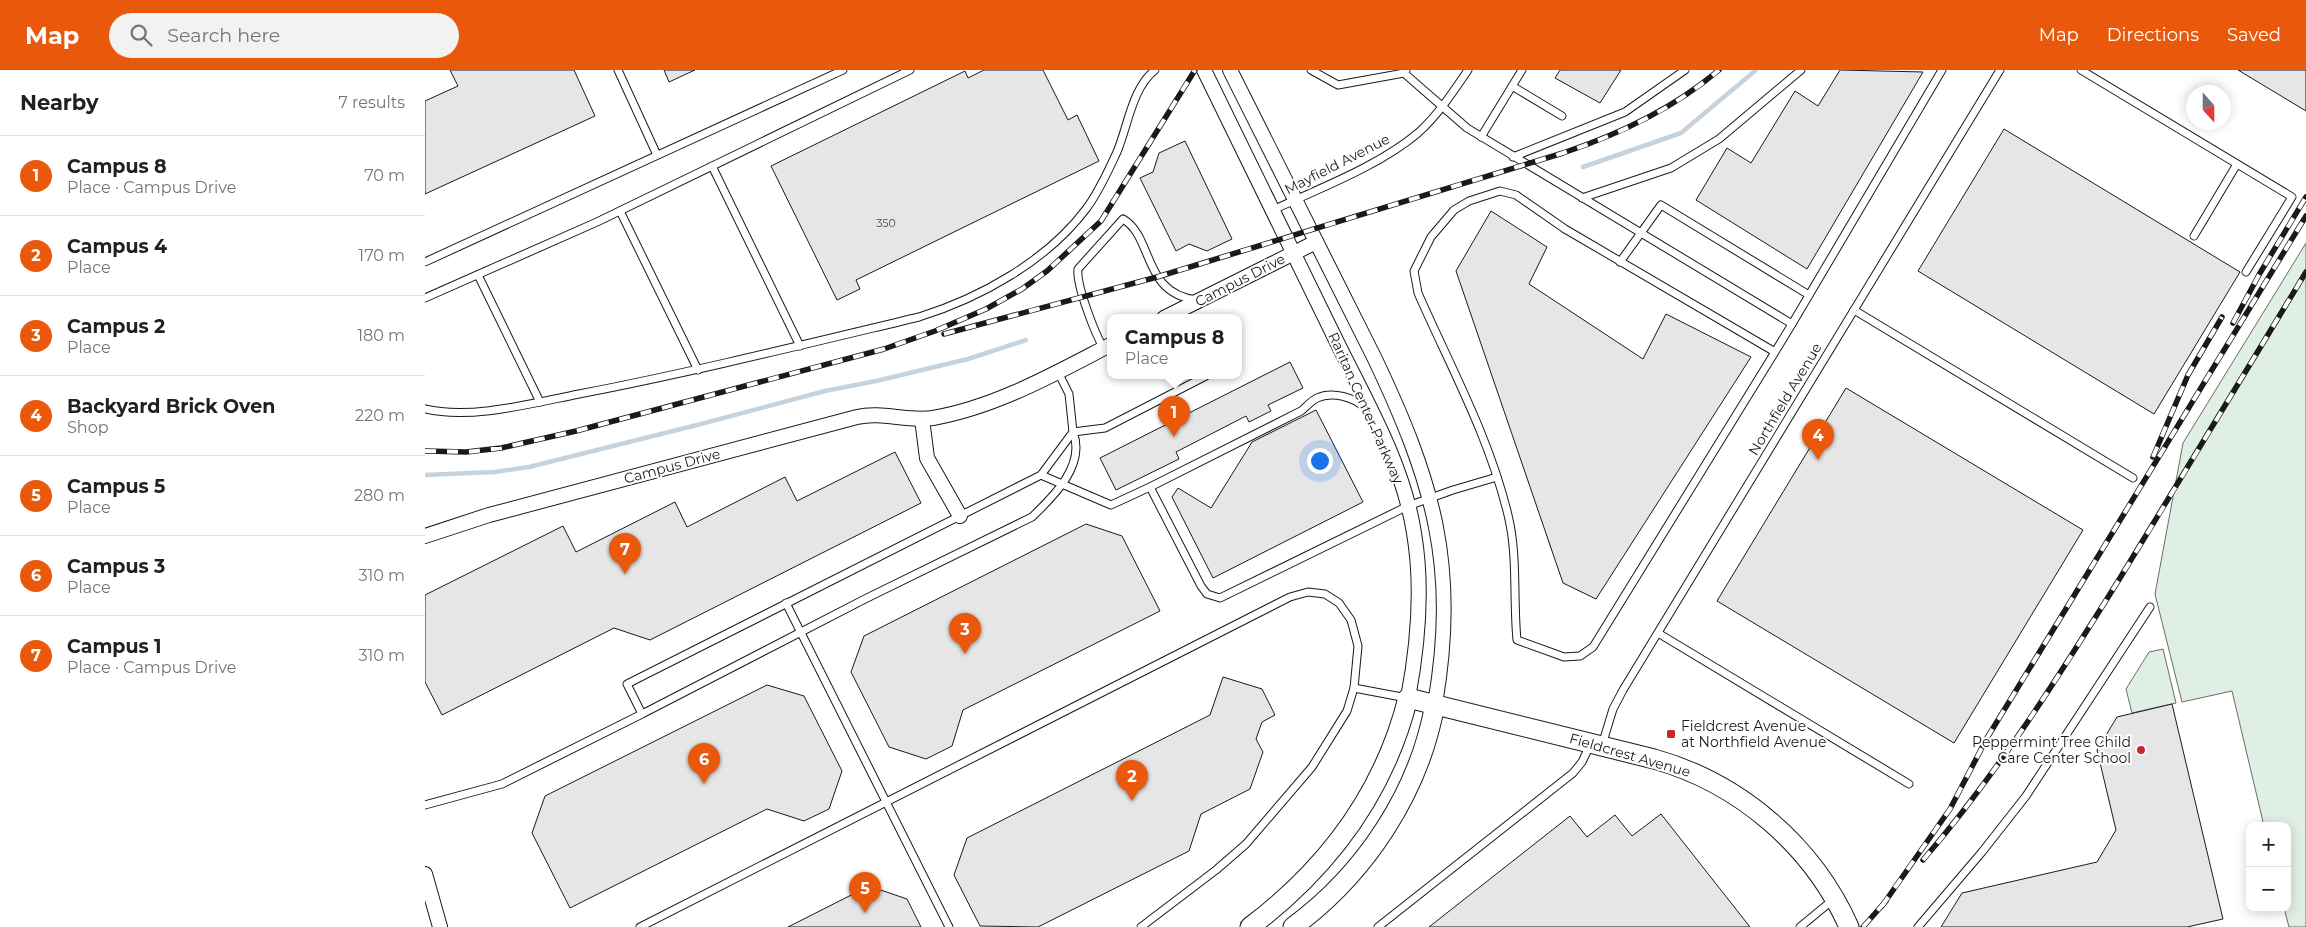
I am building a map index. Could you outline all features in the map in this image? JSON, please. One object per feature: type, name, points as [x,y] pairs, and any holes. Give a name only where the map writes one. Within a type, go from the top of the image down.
[{"type":"street","name":"Raritan Center Parkway","points":[[1204,70],[1374,419],[1395,466],[1408,506],[1417,558],[1418,585],[1415,641],[1408,698],[1399,730],[1384,767],[1366,802],[1346,833],[1305,880],[1250,927]]},
{"type":"street","name":"Raritan Center Parkway","points":[[1231,70],[1397,405],[1419,460],[1430,497],[1440,542],[1445,582],[1443,646],[1435,704],[1427,737],[1414,772],[1385,829],[1346,880],[1293,927]]},
{"type":"street","name":"Campus Drive","points":[[1184,314],[1200,300],[1316,242]]},
{"type":"street","name":"Campus Drive","points":[[425,536],[489,515],[857,416],[879,414],[922,419],[981,405],[1058,372],[1107,347]]},
{"type":"street","points":[[922,419],[927,458],[960,516]]},
{"type":"street","name":"Fieldcrest Avenue","points":[[1408,698],[1670,763],[1708,780],[1733,794],[1789,838],[1835,899],[1849,927]]},
{"type":"street","points":[[425,874],[439,927]]},
{"type":"lane","points":[[618,70],[657,156]]},
{"type":"lane","points":[[425,262],[843,70]]},
{"type":"lane","points":[[425,298],[620,211],[910,70]]},
{"type":"lane","points":[[425,408],[467,412],[540,402],[698,370],[943,309],[996,283],[1035,259],[1073,225],[1091,201],[1117,152],[1140,88],[1155,70]]},
{"type":"lane","points":[[1311,70],[1338,85],[1405,71],[1442,108],[1481,137],[1792,324]]},
{"type":"lane","name":"Mayfield Avenue","points":[[1273,210],[1396,149],[1419,132],[1442,108],[1468,70]]},
{"type":"lane","points":[[1481,137],[1522,70]]},
{"type":"lane","points":[[1513,156],[1625,112],[1685,70]]},
{"type":"lane","points":[[1582,198],[1671,168],[1719,139],[1801,70]]},
{"type":"lane","points":[[1775,352],[1565,229],[1516,195],[1501,190],[1469,201],[1454,210],[1431,237],[1415,271],[1417,293],[1479,422],[1508,515],[1514,551],[1517,640],[1564,657],[1580,656],[1593,647],[1775,352],[1792,324],[1942,70]]},
{"type":"lane","name":"Northfield Avenue","points":[[1378,927],[1573,774],[1597,744],[1615,704],[2000,70]]},
{"type":"lane","points":[[2081,70],[2291,197],[2246,272]]},
{"type":"lane","points":[[1512,86],[1562,116]]},
{"type":"lane","points":[[2194,236],[2237,164]]},
{"type":"lane","points":[[713,166],[800,346]]},
{"type":"lane","points":[[1620,262],[1661,205],[1809,295]]},
{"type":"lane","points":[[620,211],[698,370]]},
{"type":"lane","points":[[1107,347],[1095,333],[1079,281],[1078,269],[1123,219],[1134,229],[1163,284],[1187,298],[1200,300]]},
{"type":"lane","points":[[478,275],[540,402]]},
{"type":"lane","points":[[1854,310],[2133,478]]},
{"type":"lane","points":[[425,805],[502,784],[801,633],[865,598],[1032,516],[1053,498],[1071,472],[1076,450],[1077,441],[1073,432],[1069,394],[1058,372]]},
{"type":"lane","points":[[642,714],[627,684],[1041,475],[1073,432],[1105,428],[1200,379]]},
{"type":"lane","points":[[1041,475],[1111,505],[1301,411],[1318,398],[1329,396],[1351,399],[1363,406],[1374,419]]},
{"type":"lane","points":[[1150,487],[1201,586],[1207,594],[1220,598],[1408,506],[1430,497],[1497,477]]},
{"type":"lane","points":[[640,927],[1303,593],[1320,592],[1330,596],[1344,608],[1351,620],[1358,646],[1354,688],[1345,716],[1322,754],[1269,819],[1226,862],[1141,927]]},
{"type":"lane","points":[[786,603],[949,927]]},
{"type":"lane","points":[[1918,927],[1983,852],[2026,796],[2151,607]]},
{"type":"lane","points":[[1658,633],[1909,784]]},
{"type":"lane","points":[[1354,688],[1408,698]]},
{"type":"lane","points":[[1800,927],[1835,899]]},
{"type":"green space","points":[[2306,243],[2306,927],[2289,927],[2285,912],[2291,912],[2291,822],[2263,822],[2232,691],[2182,702],[2155,594],[2183,443]]},
{"type":"green space","points":[[2163,649],[2176,703],[2132,713],[2126,689],[2149,652]]},
{"type":"building","points":[[450,70],[574,70],[595,116],[425,194],[425,101],[458,86]]},
{"type":"building","points":[[664,70],[695,70],[669,82]]},
{"type":"building","points":[[984,70],[1043,70],[1068,120],[1077,115],[1099,161],[856,280],[860,289],[837,300],[771,166],[965,71],[968,78]]},
{"type":"building","points":[[1560,70],[1621,70],[1600,103],[1555,78]]},
{"type":"building","points":[[1840,70],[1923,72],[1807,269],[1696,200],[1727,148],[1751,163],[1795,91],[1818,106]]},
{"type":"building","points":[[2238,70],[2306,70],[2306,111]]},
{"type":"building","points":[[2004,129],[2240,272],[2154,414],[1918,271]]},
{"type":"building","points":[[1185,141],[1232,239],[1207,251],[1189,244],[1176,251],[1140,178],[1153,172],[1159,153]]},
{"type":"building","points":[[1491,211],[1547,247],[1529,284],[1643,359],[1666,314],[1751,357],[1596,599],[1563,583],[1456,271]]},
{"type":"building","points":[[1290,362],[1303,388],[1268,405],[1271,411],[1249,422],[1246,416],[1176,452],[1179,459],[1116,490],[1100,458]]},
{"type":"building","points":[[1846,388],[2083,530],[1954,743],[1717,601]]},
{"type":"building","points":[[1316,410],[1363,502],[1213,578],[1172,497],[1178,488],[1211,508],[1252,442]]},
{"type":"building","points":[[895,452],[921,503],[650,640],[614,628],[442,715],[425,682],[425,595],[563,526],[576,552],[675,502],[687,527],[785,477],[797,501]]},
{"type":"building","points":[[1086,524],[1122,536],[1160,611],[963,710],[952,746],[926,759],[889,747],[851,672],[864,636]]},
{"type":"building","points":[[1223,677],[1262,689],[1275,715],[1262,722],[1256,739],[1263,752],[1250,789],[1201,814],[1189,851],[1038,927],[980,926],[954,875],[967,838],[1210,715]]},
{"type":"building","points":[[767,685],[804,696],[842,771],[829,809],[804,821],[767,809],[570,908],[532,833],[545,796]]},
{"type":"building","points":[[2172,704],[2223,919],[2187,927],[1941,927],[1962,893],[2097,862],[2116,830],[2097,750],[2117,717]]},
{"type":"building","points":[[1661,814],[1750,927],[1429,927],[1570,816],[1587,837],[1615,815],[1632,836]]},
{"type":"building","points":[[869,886],[907,899],[921,927],[788,927]]},
{"type":"waterway","points":[[1583,167],[1681,133],[1756,70]]},
{"type":"waterway","points":[[425,475],[494,472],[529,467],[825,391],[968,359],[1026,340]]},
{"type":"railway","points":[[425,451],[466,452],[501,448],[576,431],[884,349],[935,331],[986,309],[1022,289],[1047,271],[1101,221],[1195,70]]},
{"type":"railway","points":[[944,334],[1157,277],[1584,146],[1645,119],[1683,97],[1719,70]]},
{"type":"railway","points":[[2233,323],[2260,273],[2306,197]]},
{"type":"railway","points":[[1882,906],[1950,809],[1987,738],[2306,216]]},
{"type":"railway","points":[[1923,860],[1977,793],[2051,687],[2120,578],[2306,272]]},
{"type":"railway","points":[[2153,457],[2188,375],[2222,317]]},
{"type":"railway","points":[[1863,927],[1886,901]]},
{"type":"place","name":"Campus 8","points":[[1174,437]]},
{"type":"place","name":"Backyard Brick Oven","points":[[1818,460]]},
{"type":"place","name":"Campus 1","points":[[625,574]]},
{"type":"place","name":"Campus 2","points":[[965,654]]},
{"type":"place","name":"Fieldcrest Avenue at Northfield Avenue","points":[[1671,734]]},
{"type":"place","name":"Peppermint Tree Child Care Center School","points":[[2141,750]]},
{"type":"place","name":"Campus 3","points":[[704,784]]},
{"type":"place","name":"Campus 4","points":[[1132,801]]},
{"type":"place","name":"Campus 5","points":[[865,913]]}]
